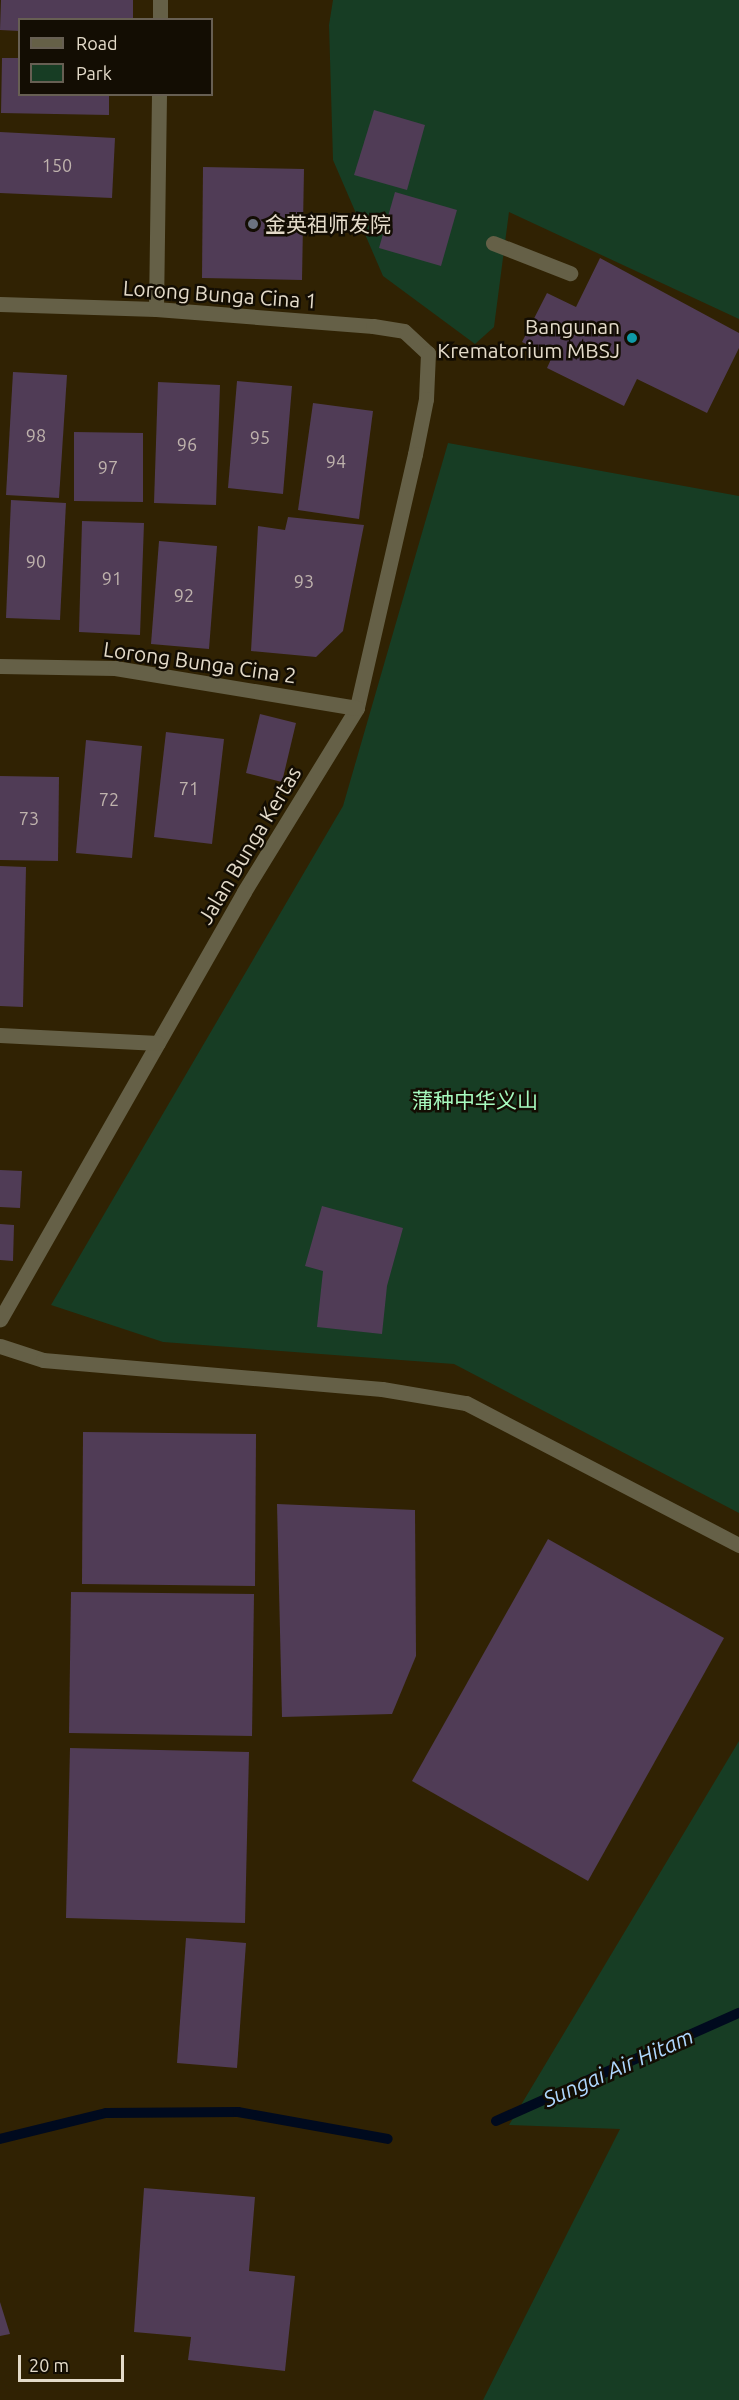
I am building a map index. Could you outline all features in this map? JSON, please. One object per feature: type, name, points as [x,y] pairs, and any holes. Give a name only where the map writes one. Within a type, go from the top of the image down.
[{"type":"street","points":[[160,0],[160,18]]},
{"type":"street","points":[[156,309],[159,96]]},
{"type":"street","points":[[493,243],[570,273]]},
{"type":"street","name":"Lorong Bunga Cina 1","points":[[0,304],[156,309],[394,329],[404,331],[428,353]]},
{"type":"street","name":"Jalan Bunga Kertas","points":[[0,1319],[244,892],[357,708],[426,399],[428,353]]},
{"type":"street","name":"Lorong Bunga Cina 2","points":[[0,666],[115,668],[357,708]]},
{"type":"street","points":[[0,1035],[158,1043]]},
{"type":"street","points":[[0,1346],[43,1360],[382,1389],[466,1404],[739,1545]]},
{"type":"green space","points":[[333,0],[739,0],[739,319],[509,212],[494,327],[475,344],[383,276],[333,160],[329,25]]},
{"type":"green space","name":"蒲种中华义山","points":[[448,443],[739,496],[739,1513],[454,1364],[163,1342],[51,1305],[343,806]]},
{"type":"green space","points":[[739,1741],[739,2400],[483,2400],[620,2129],[509,2125]]},
{"type":"building","points":[[1,0],[133,0],[133,18],[18,18],[18,31],[0,30]]},
{"type":"building","points":[[2,58],[18,58],[18,96],[109,96],[109,115],[1,113]]},
{"type":"building","points":[[374,110],[425,125],[407,190],[354,175]]},
{"type":"building","points":[[0,132],[115,138],[112,198],[0,193]]},
{"type":"building","name":"金英祖师发院","points":[[203,167],[304,169],[302,280],[202,278]]},
{"type":"building","points":[[395,192],[457,210],[441,266],[379,248]]},
{"type":"building","name":"Bangunan Krematorium MBSJ","points":[[600,258],[739,333],[739,348],[707,413],[637,379],[624,406],[547,368],[552,357],[522,342],[547,293],[576,307]]},
{"type":"building","points":[[13,372],[67,375],[59,498],[6,495]]},
{"type":"building","points":[[237,381],[292,386],[283,494],[228,488]]},
{"type":"building","points":[[158,382],[220,385],[216,505],[154,503]]},
{"type":"building","points":[[313,403],[373,411],[359,519],[298,510]]},
{"type":"building","points":[[74,432],[143,433],[143,502],[74,501]]},
{"type":"building","points":[[11,500],[66,503],[60,620],[6,618]]},
{"type":"building","points":[[288,517],[364,525],[343,631],[316,657],[251,651],[258,526],[285,530]]},
{"type":"building","points":[[82,521],[144,523],[140,635],[79,632]]},
{"type":"building","points":[[159,541],[217,546],[209,649],[151,644]]},
{"type":"building","points":[[260,714],[296,723],[282,782],[246,773]]},
{"type":"building","points":[[166,732],[224,739],[212,844],[154,837]]},
{"type":"building","points":[[86,740],[142,746],[132,858],[76,853]]},
{"type":"building","points":[[0,776],[59,777],[58,861],[0,860]]},
{"type":"building","points":[[0,866],[26,867],[23,1007],[0,1006]]},
{"type":"building","points":[[0,1170],[22,1171],[20,1208],[0,1207]]},
{"type":"building","points":[[322,1206],[403,1228],[387,1286],[382,1334],[317,1327],[323,1271],[305,1266]]},
{"type":"building","points":[[0,1224],[14,1225],[13,1261],[0,1260]]},
{"type":"building","points":[[83,1432],[256,1434],[255,1586],[82,1584]]},
{"type":"building","points":[[277,1504],[415,1510],[416,1656],[392,1714],[282,1717]]},
{"type":"building","points":[[548,1539],[724,1638],[588,1881],[412,1781]]},
{"type":"building","points":[[71,1592],[254,1594],[252,1736],[69,1733]]},
{"type":"building","points":[[70,1748],[249,1752],[245,1923],[66,1918]]},
{"type":"building","points":[[186,1938],[246,1943],[237,2068],[177,2063]]},
{"type":"building","points":[[144,2188],[255,2197],[249,2271],[295,2276],[285,2371],[188,2360],[191,2337],[134,2332]]},
{"type":"building","points":[[0,2302],[10,2334],[0,2336]]},
{"type":"waterway","name":"Sungai Air Hitam","points":[[496,2121],[739,2013]]},
{"type":"waterway","name":"Sungai Air Hitam","points":[[0,2139],[106,2113],[238,2112],[388,2139]]},
{"type":"place","name":"金英祖师发院","points":[[253,224]]},
{"type":"place","name":"Bangunan Krematorium MBSJ","points":[[632,338]]}]
